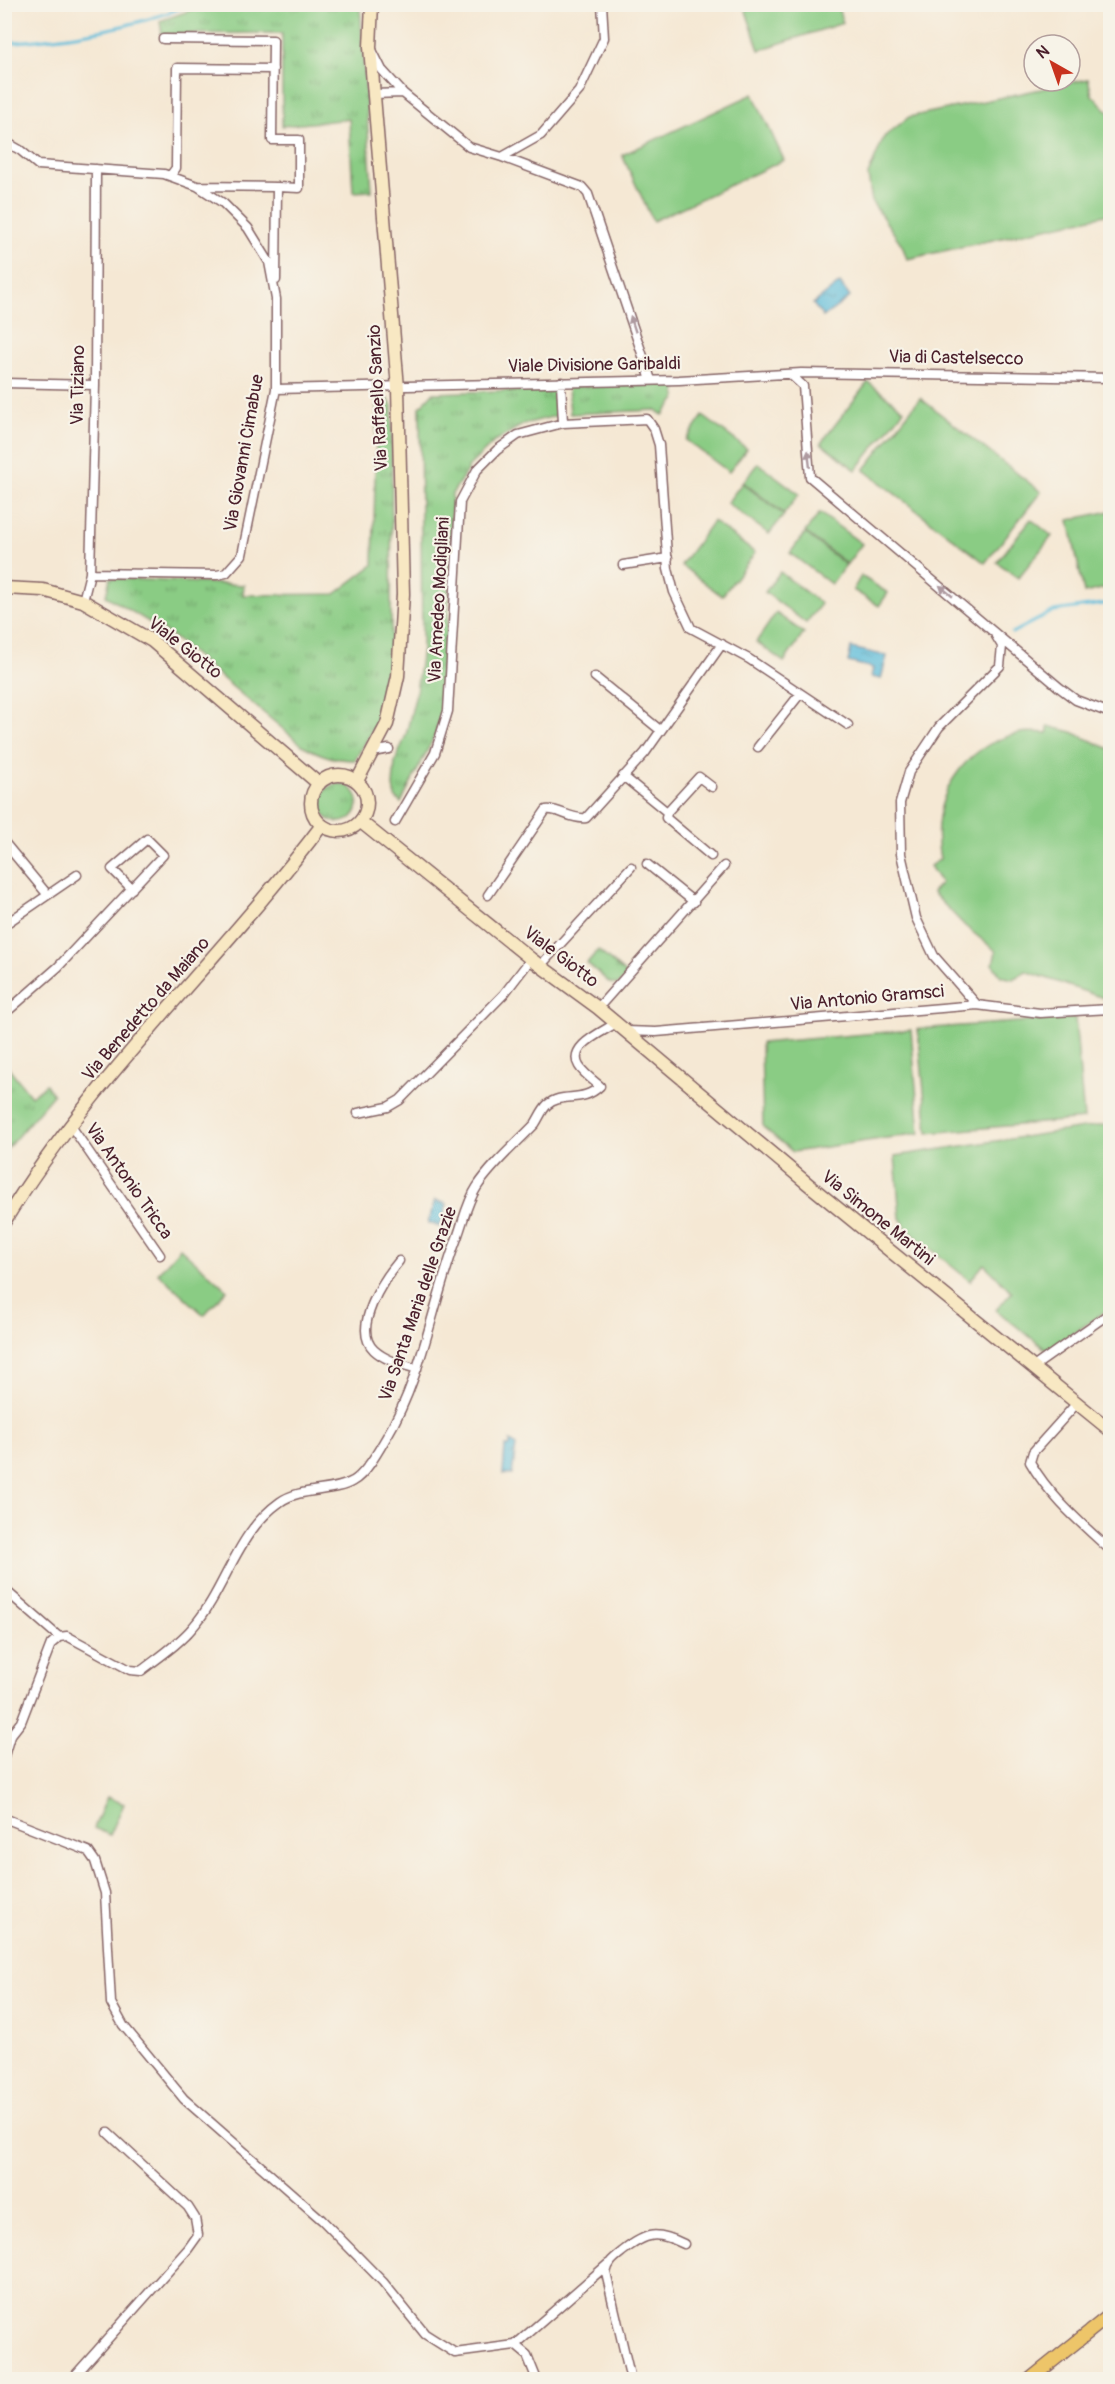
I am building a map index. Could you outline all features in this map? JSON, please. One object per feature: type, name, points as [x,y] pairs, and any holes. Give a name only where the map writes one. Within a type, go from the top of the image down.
[{"type":"main road","name":"Via Raffaello Sanzio","points":[[357,781],[387,724],[398,676],[403,594],[398,388],[370,46],[372,4]]},
{"type":"main road","name":"Viale Giotto","points":[[4,588],[43,590],[83,601],[152,641],[319,784]]},
{"type":"main road","points":[[341,775],[357,781],[363,787],[368,805],[361,822],[354,827],[338,831],[316,820],[311,804],[312,796],[319,784],[333,776],[341,775]]},
{"type":"main road","name":"Viale Giotto","points":[[361,822],[536,963],[626,1031]]},
{"type":"main road","name":"Via Benedetto da Maiano","points":[[4,1222],[26,1186],[71,1125],[231,939],[322,825]]},
{"type":"main road","name":"Via Simone Martini","points":[[626,1031],[1110,1430]]},
{"type":"main road","points":[[1029,2379],[1110,2315]]},
{"type":"street","points":[[501,158],[541,135],[579,91],[604,38],[602,4]]},
{"type":"street","points":[[163,39],[273,40],[272,140],[299,140],[299,188],[197,186]]},
{"type":"street","points":[[370,46],[382,70],[403,93],[469,147],[582,187],[592,201],[651,380]]},
{"type":"street","points":[[170,176],[176,168],[177,68],[273,69]]},
{"type":"street","points":[[374,94],[403,93]]},
{"type":"street","name":"Via Giovanni Cimabue","points":[[4,141],[20,150],[38,165],[170,176],[197,186],[224,203],[248,228],[269,262],[276,299],[276,389],[242,555],[235,566],[226,573],[217,575],[90,573]]},
{"type":"street","name":"Via Tiziano","points":[[83,601],[90,573],[95,385],[96,169]]},
{"type":"street","points":[[276,299],[277,187]]},
{"type":"street","name":"Viale Divisione Garibaldi","points":[[276,389],[398,388],[801,373]]},
{"type":"street","name":"Via di Castelsecco","points":[[801,373],[1110,378]]},
{"type":"street","points":[[819,373],[809,378],[803,386],[810,477],[1076,700],[1110,713]]},
{"type":"street","points":[[790,374],[803,386]]},
{"type":"street","points":[[561,382],[562,423]]},
{"type":"street","points":[[4,383],[95,385]]},
{"type":"street","name":"Via Amedeo Modigliani","points":[[395,822],[435,753],[448,711],[460,502],[477,470],[497,450],[518,435],[562,423],[647,419],[654,429],[659,445],[668,558]]},
{"type":"street","points":[[623,566],[668,558],[674,592],[691,628],[722,645],[848,725]]},
{"type":"street","points":[[977,1005],[934,956],[916,918],[904,875],[898,834],[900,803],[909,772],[939,727],[1000,666],[1002,646],[991,628]]},
{"type":"street","points":[[488,895],[546,810],[551,809],[577,819],[586,818],[645,753],[722,645]]},
{"type":"street","points":[[595,677],[660,730]]},
{"type":"street","points":[[758,747],[800,694]]},
{"type":"street","points":[[373,752],[389,749]]},
{"type":"street","points":[[623,776],[667,812]]},
{"type":"street","points":[[711,856],[666,818],[667,812],[699,777],[712,788]]},
{"type":"street","points":[[4,1002],[10,1009],[58,967],[132,889],[163,855],[147,839],[112,869],[132,889]]},
{"type":"street","points":[[4,842],[47,894]]},
{"type":"street","points":[[647,864],[694,902]]},
{"type":"street","points":[[598,1008],[724,866]]},
{"type":"street","points":[[358,1113],[388,1107],[400,1100],[631,867]]},
{"type":"street","points":[[4,925],[77,875]]},
{"type":"street","name":"Via Antonio Gramsci","points":[[626,1031],[656,1032],[977,1005],[1041,1013],[1110,1009]]},
{"type":"street","name":"Via Santa Maria delle Grazie","points":[[59,1637],[67,1636],[130,1670],[141,1671],[193,1627],[216,1593],[238,1549],[264,1516],[292,1495],[354,1481],[363,1471],[400,1411],[417,1369],[447,1266],[477,1187],[538,1120],[545,1106],[558,1098],[579,1098],[592,1094],[600,1086],[578,1066],[576,1054],[581,1044],[616,1023]]},
{"type":"street","name":"Via Antonio Tricca","points":[[71,1125],[160,1255]]},
{"type":"street","points":[[399,1261],[378,1290],[369,1312],[366,1332],[372,1348],[384,1358],[417,1369]]},
{"type":"street","points":[[1032,1368],[1110,1313]]},
{"type":"street","points":[[1077,1403],[1033,1452],[1030,1462],[1038,1476],[1066,1509],[1110,1550]]},
{"type":"street","points":[[4,1589],[59,1637],[51,1644],[21,1722],[7,1735],[4,1756]]},
{"type":"street","points":[[4,1818],[88,1851],[95,1861],[105,1893],[111,2003],[123,2025],[184,2099],[322,2220],[383,2282],[425,2334],[455,2353],[515,2345],[645,2235],[666,2235],[684,2244]]},
{"type":"street","points":[[71,2379],[198,2235],[195,2218],[188,2207],[108,2133]]},
{"type":"street","points":[[608,2264],[606,2273],[631,2379]]},
{"type":"street","points":[[515,2345],[527,2355],[537,2379]]},
{"type":"green space","points":[[208,4],[360,5],[372,191],[353,192],[349,119],[282,126],[282,33],[162,34],[160,21]]},
{"type":"green space","points":[[744,5],[837,5],[843,23],[759,50]]},
{"type":"green space","points":[[1088,79],[1092,95],[1110,113],[1110,214],[907,259],[902,245],[872,202],[868,175],[884,137],[909,117],[1022,93],[1082,93],[1082,80]]},
{"type":"green space","points":[[753,94],[784,160],[653,221],[622,155]]},
{"type":"green space","points":[[868,382],[904,410],[856,470],[821,443]]},
{"type":"green space","points":[[677,384],[676,399],[663,415],[655,410],[570,414],[568,387]]},
{"type":"green space","points":[[554,389],[556,416],[524,424],[495,441],[471,464],[452,494],[445,697],[436,733],[401,803],[395,797],[393,786],[395,762],[406,735],[416,693],[422,648],[420,407],[433,393]]},
{"type":"green space","points":[[377,398],[388,399],[392,406],[391,665],[378,721],[355,760],[347,760],[315,752],[302,745],[172,636],[106,596],[110,578],[244,585],[243,595],[335,594],[373,565]]},
{"type":"green space","points":[[920,398],[1041,492],[985,563],[864,470]]},
{"type":"green space","points":[[703,416],[747,449],[729,472],[686,440]]},
{"type":"green space","points":[[758,463],[799,494],[784,514],[743,482]]},
{"type":"green space","points":[[742,483],[784,515],[769,534],[727,503]]},
{"type":"green space","points":[[1110,511],[1110,587],[1084,593],[1069,520]]},
{"type":"green space","points":[[820,513],[862,544],[847,564],[805,532]]},
{"type":"green space","points":[[1031,519],[1052,536],[1018,578],[997,562]]},
{"type":"green space","points":[[713,521],[755,553],[722,596],[681,565]]},
{"type":"green space","points":[[805,533],[846,565],[831,584],[790,553]]},
{"type":"green space","points":[[780,572],[821,604],[806,623],[765,592]]},
{"type":"green space","points":[[861,576],[888,593],[879,606],[853,590]]},
{"type":"green space","points":[[776,613],[804,633],[784,662],[756,642]]},
{"type":"green space","points":[[1048,726],[1072,732],[1110,749],[1109,1000],[1026,971],[1013,979],[1001,976],[993,965],[996,951],[965,926],[932,892],[941,883],[930,866],[940,859],[939,817],[944,797],[953,779],[965,763],[981,750],[999,740],[1020,733],[1048,733]]},
{"type":"green space","points":[[339,784],[353,789],[358,803],[353,817],[339,822],[325,817],[320,803],[325,789]]},
{"type":"green space","points":[[598,950],[627,975],[618,985],[610,983],[587,963]]},
{"type":"green space","points":[[1075,1018],[1084,1119],[928,1133],[918,1029]]},
{"type":"green space","points":[[911,1030],[920,1133],[793,1152],[763,1127],[761,1043]]},
{"type":"green space","points":[[5,1063],[31,1096],[46,1084],[53,1095],[5,1151]]},
{"type":"green space","points":[[1110,1124],[1110,1308],[1048,1351],[996,1310],[1012,1292],[984,1264],[970,1281],[908,1230],[900,1218],[895,1156]]},
{"type":"green space","points":[[180,1248],[227,1290],[204,1315],[158,1273]]},
{"type":"green space","points":[[107,1797],[124,1804],[110,1835],[94,1828]]},
{"type":"water","points":[[840,283],[850,297],[823,317],[813,304]]},
{"type":"water","points":[[851,648],[887,656],[881,679],[871,677],[873,668],[848,662]]},
{"type":"water","points":[[435,1200],[447,1204],[440,1227],[428,1223]]},
{"type":"water","points":[[510,1441],[516,1446],[512,1475],[503,1474],[505,1446],[510,1446]]},
{"type":"waterway","points":[[4,43],[52,38],[123,26],[191,4]]},
{"type":"waterway","points":[[1012,633],[1054,611],[1110,603]]}]
